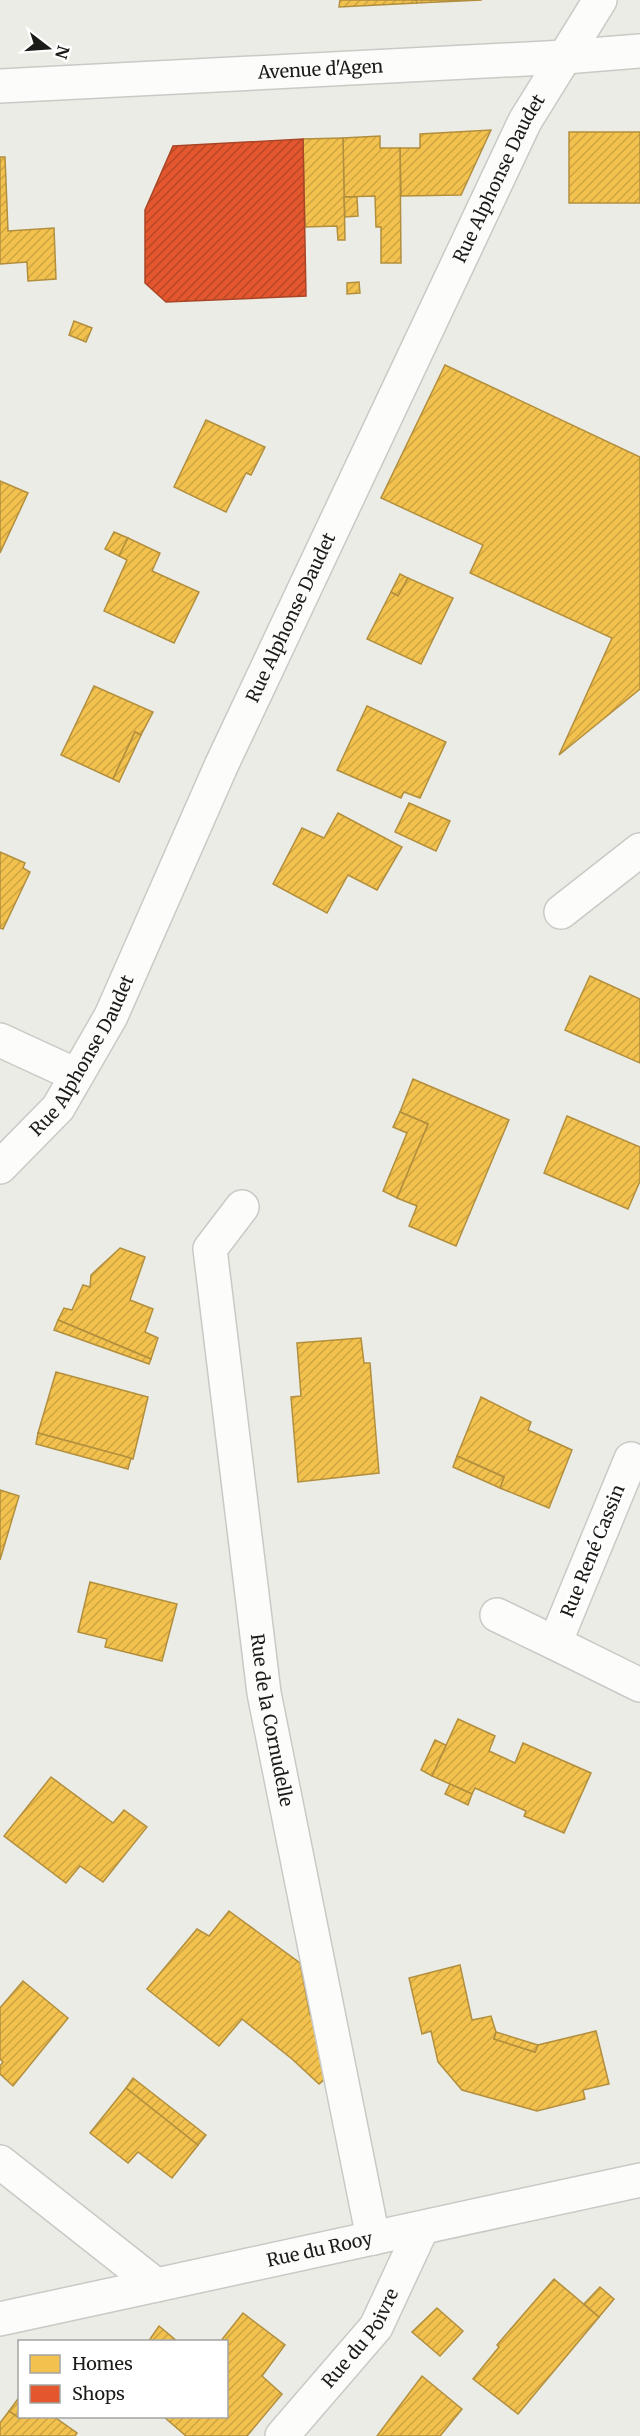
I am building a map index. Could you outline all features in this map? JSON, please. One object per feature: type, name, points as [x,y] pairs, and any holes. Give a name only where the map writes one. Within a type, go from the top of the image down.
[{"type":"street","name":"Rue Alphonse Daudet","points":[[0,1167],[57,1108],[111,1016],[226,755],[525,121],[600,0]]},
{"type":"street","name":"Avenue d'Agen","points":[[0,86],[565,57],[640,51]]},
{"type":"street","points":[[561,912],[640,850]]},
{"type":"street","points":[[0,1040],[76,1075]]},
{"type":"street","name":"Rue de la Cornudelle","points":[[242,1207],[210,1249],[263,1681],[373,2238]]},
{"type":"street","name":"Rue René Cassin","points":[[555,1644],[631,1460]]},
{"type":"street","points":[[497,1615],[640,1685]]},
{"type":"street","points":[[0,2162],[156,2285]]},
{"type":"street","name":"Rue du Rooy","points":[[0,2319],[640,2180]]},
{"type":"street","name":"Rue du Poivre","points":[[282,2436],[376,2327],[422,2228]]},
{"type":"building: Homes","points":[[340,0],[416,0],[417,3],[339,7]]},
{"type":"building: Homes","points":[[416,0],[482,0],[417,3]]},
{"type":"building: Homes","points":[[491,130],[461,195],[401,196],[400,148],[420,148],[420,134]]},
{"type":"building: Homes","points":[[569,132],[640,132],[640,203],[569,203]]},
{"type":"building: Homes","points":[[380,136],[380,148],[400,148],[401,263],[381,263],[381,227],[376,227],[375,196],[344,197],[343,138]]},
{"type":"building: Homes","points":[[343,138],[345,240],[338,240],[337,226],[305,227],[303,139]]},
{"type":"building: Homes","points":[[0,157],[5,157],[8,231],[54,228],[56,279],[28,281],[27,262],[0,264]]},
{"type":"building: Homes","points":[[344,197],[357,197],[358,216],[345,217]]},
{"type":"building: Homes","points":[[359,282],[360,293],[347,294],[347,283]]},
{"type":"building: Homes","points":[[74,321],[92,328],[86,342],[69,335]]},
{"type":"building: Homes","points":[[445,365],[640,457],[640,689],[559,755],[612,638],[470,573],[483,545],[381,498]]},
{"type":"building: Homes","points":[[206,420],[265,447],[251,475],[246,473],[226,512],[174,487]]},
{"type":"building: Homes","points":[[0,481],[28,493],[0,553]]},
{"type":"building: Homes","points":[[114,532],[128,538],[119,556],[105,549]]},
{"type":"building: Homes","points":[[128,538],[160,553],[152,571],[199,592],[174,643],[104,611],[127,560],[119,556]]},
{"type":"building: Homes","points":[[400,574],[408,578],[398,596],[391,592]]},
{"type":"building: Homes","points":[[408,578],[453,598],[421,664],[367,639],[391,592],[398,596]]},
{"type":"building: Homes","points":[[94,686],[153,712],[141,735],[135,732],[113,779],[61,755]]},
{"type":"building: Homes","points":[[367,706],[446,742],[420,798],[404,792],[401,798],[337,770]]},
{"type":"building: Homes","points":[[135,732],[141,735],[119,782],[113,779]]},
{"type":"building: Homes","points":[[409,803],[450,821],[436,851],[395,832]]},
{"type":"building: Homes","points":[[338,813],[402,847],[377,890],[348,875],[327,913],[273,884],[302,828],[324,838]]},
{"type":"building: Homes","points":[[0,852],[25,863],[23,868],[30,872],[3,929],[0,928]]},
{"type":"building: Homes","points":[[590,976],[640,999],[640,1063],[565,1030]]},
{"type":"building: Homes","points":[[413,1079],[509,1120],[456,1246],[409,1226],[417,1206],[397,1198],[428,1124],[400,1112]]},
{"type":"building: Homes","points":[[400,1112],[428,1124],[397,1198],[383,1191],[407,1133],[393,1127]]},
{"type":"building: Homes","points":[[567,1116],[640,1147],[640,1181],[628,1209],[544,1173]]},
{"type":"building: Homes","points":[[120,1248],[145,1257],[130,1300],[153,1309],[145,1332],[158,1338],[151,1359],[58,1320],[64,1308],[72,1310],[83,1285],[90,1287],[91,1275]]},
{"type":"building: Homes","points":[[58,1320],[151,1359],[149,1364],[54,1330]]},
{"type":"building: Homes","points":[[361,1338],[364,1363],[370,1363],[379,1473],[298,1482],[291,1397],[301,1396],[297,1343]]},
{"type":"building: Homes","points":[[56,1372],[148,1397],[133,1459],[38,1433]]},
{"type":"building: Homes","points":[[481,1397],[531,1422],[528,1430],[572,1450],[549,1508],[500,1488],[504,1477],[457,1456]]},
{"type":"building: Homes","points":[[38,1433],[131,1458],[128,1469],[36,1444]]},
{"type":"building: Homes","points":[[457,1456],[504,1477],[500,1488],[453,1467]]},
{"type":"building: Homes","points":[[0,1490],[19,1496],[0,1560]]},
{"type":"building: Homes","points":[[90,1582],[177,1604],[162,1661],[105,1647],[107,1639],[78,1632]]},
{"type":"building: Homes","points":[[458,1719],[495,1736],[489,1751],[515,1763],[523,1743],[591,1773],[564,1833],[524,1816],[526,1811],[475,1788],[472,1794],[432,1776]]},
{"type":"building: Homes","points":[[435,1740],[446,1745],[432,1776],[421,1770]]},
{"type":"building: Homes","points":[[51,1777],[113,1823],[124,1810],[147,1827],[103,1882],[80,1866],[66,1883],[4,1836]]},
{"type":"building: Homes","points":[[450,1784],[472,1794],[468,1805],[445,1794]]},
{"type":"building: Homes","points":[[229,1911],[300,1963],[310,2015],[321,2023],[329,2076],[319,2084],[242,2019],[219,2046],[147,1989],[197,1929],[209,1936]]},
{"type":"building: Homes","points":[[460,1965],[472,2020],[491,2016],[496,2032],[494,2039],[535,2052],[538,2045],[596,2031],[609,2084],[583,2090],[585,2099],[537,2111],[462,2090],[438,2062],[431,2031],[422,2034],[409,1978]]},
{"type":"building: Homes","points":[[23,1981],[68,2018],[13,2086],[0,2074],[0,2066],[3,2062],[0,2059],[0,2008]]},
{"type":"building: Homes","points":[[496,2032],[538,2045],[535,2052],[494,2039]]},
{"type":"building: Homes","points":[[133,2078],[206,2135],[198,2145],[126,2088]]},
{"type":"building: Homes","points":[[126,2088],[198,2145],[172,2178],[138,2152],[128,2163],[90,2133]]},
{"type":"building: Homes","points":[[554,2279],[599,2317],[518,2414],[473,2379],[499,2347],[497,2345]]},
{"type":"building: Homes","points":[[600,2287],[614,2299],[599,2317],[584,2304]]},
{"type":"building: Homes","points":[[437,2308],[463,2331],[440,2356],[412,2332]]},
{"type":"building: Homes","points":[[243,2313],[285,2345],[262,2376],[282,2394],[247,2436],[186,2436],[165,2418],[228,2418],[228,2340],[222,2340]]},
{"type":"building: Homes","points":[[159,2326],[176,2340],[149,2340]]},
{"type":"building: Homes","points":[[422,2376],[462,2409],[440,2436],[377,2436]]},
{"type":"building: Homes","points":[[18,2399],[18,2417],[9,2411]]},
{"type":"building: Homes","points":[[9,2411],[18,2418],[56,2418],[77,2433],[75,2436],[0,2436],[0,2423]]},
{"type":"building: Shops","points":[[303,139],[306,296],[166,302],[145,283],[145,210],[173,146]]}]
